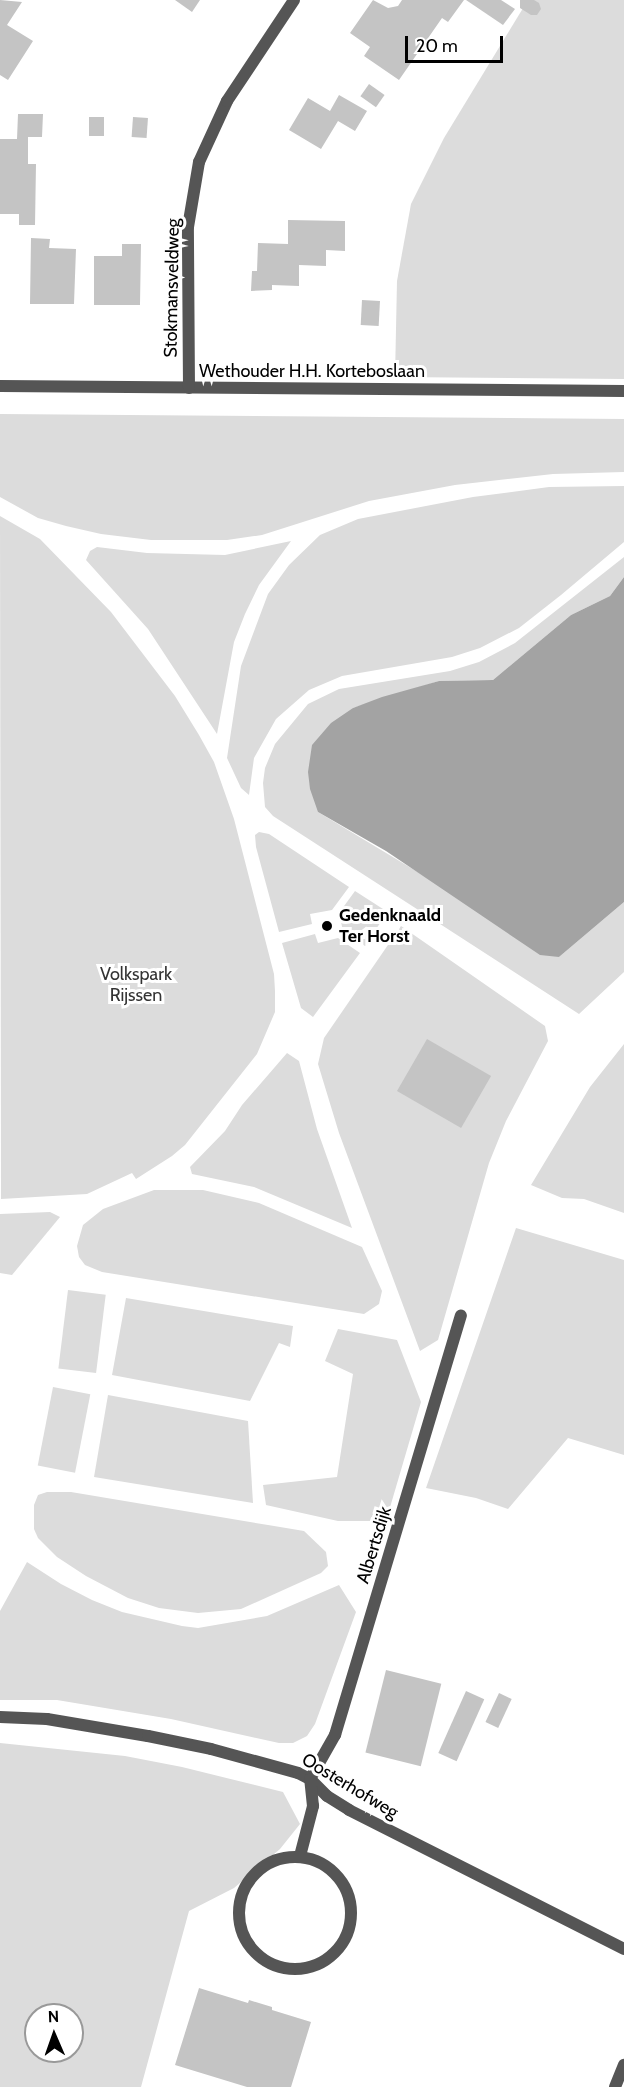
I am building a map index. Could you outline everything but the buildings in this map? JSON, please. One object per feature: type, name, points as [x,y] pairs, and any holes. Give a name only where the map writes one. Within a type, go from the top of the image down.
[{"type":"street","name":"Stokmansveldweg","points":[[189,388],[188,227],[199,162],[227,101],[294,0]]},
{"type":"street","name":"Wethouder H.H. Korteboslaan","points":[[0,386],[624,391]]},
{"type":"street","name":"Albertsdijk","points":[[310,1779],[335,1735],[460,1316]]},
{"type":"street","name":"Oosterhofweg","points":[[0,1717],[47,1719],[180,1743],[280,1767],[310,1779],[327,1796],[349,1810],[624,1949]]},
{"type":"street","points":[[300,1856],[313,1806],[310,1779]]},
{"type":"street","points":[[300,1856],[319,1861],[335,1872],[346,1887],[352,1916],[344,1943],[331,1958],[314,1967],[295,1970],[276,1966],[261,1958],[249,1947],[242,1932],[239,1916],[240,1899],[246,1885],[256,1872],[284,1857],[300,1856]]},
{"type":"street","points":[[615,2087],[624,2065]]},
{"type":"green space","points":[[528,0],[624,0],[624,379],[395,377],[397,281],[411,204],[444,138]]},
{"type":"green space","points":[[0,414],[624,419],[624,472],[553,474],[455,485],[369,501],[262,535],[227,540],[151,540],[101,534],[66,526],[38,518],[0,497]]},
{"type":"green space","points":[[624,486],[624,542],[561,595],[519,628],[480,648],[452,657],[342,676],[309,690],[276,719],[254,758],[249,795],[241,788],[227,758],[241,666],[268,594],[289,565],[320,535],[358,519],[473,497],[549,487]]},
{"type":"green space","name":"Volkspark Rijssen","points":[[0,516],[40,539],[111,612],[175,696],[199,735],[214,762],[234,819],[274,974],[275,1012],[257,1054],[185,1145],[136,1179],[132,1173],[87,1194],[1,1199]]},
{"type":"green space","points":[[291,541],[259,585],[234,642],[217,734],[148,629],[86,560],[90,551],[97,547],[147,553],[225,555]]},
{"type":"green space","points":[[624,557],[624,577],[610,596],[571,615],[493,680],[439,681],[353,708],[318,812],[559,957],[624,902],[624,972],[579,1014],[273,816],[265,807],[263,783],[265,768],[275,744],[308,704],[339,689],[450,671],[479,662],[515,643]]},
{"type":"green space","points":[[259,832],[269,834],[349,887],[332,910],[310,914],[312,924],[279,932],[256,847],[255,835]]},
{"type":"green space","points":[[355,891],[383,909],[384,917],[365,946],[343,931],[339,913]]},
{"type":"green space","points":[[401,926],[545,1026],[548,1041],[506,1121],[489,1163],[438,1340],[420,1351],[339,1133],[318,1064],[324,1038]]},
{"type":"green space","points":[[315,934],[318,943],[338,938],[360,953],[313,1017],[301,1008],[282,943]]},
{"type":"green space","points":[[624,1044],[624,1213],[584,1199],[562,1198],[531,1185],[590,1087]]},
{"type":"green space","points":[[287,1053],[299,1061],[317,1129],[352,1228],[254,1187],[192,1174],[190,1167],[225,1131],[242,1105]]},
{"type":"green space","points":[[154,1190],[203,1190],[259,1203],[362,1247],[382,1291],[379,1304],[364,1314],[102,1272],[85,1265],[79,1257],[77,1246],[83,1225],[103,1209]]},
{"type":"green space","points":[[50,1212],[60,1217],[12,1275],[0,1273],[0,1214]]},
{"type":"green space","points":[[516,1228],[624,1260],[624,1455],[568,1438],[508,1509],[476,1498],[426,1488]]},
{"type":"green space","points":[[68,1290],[106,1295],[96,1373],[58,1368]]},
{"type":"green space","points":[[126,1298],[293,1326],[290,1347],[279,1343],[250,1401],[112,1375]]},
{"type":"green space","points":[[338,1329],[397,1340],[421,1402],[386,1521],[338,1521],[266,1505],[263,1485],[337,1477],[353,1374],[325,1361]]},
{"type":"green space","points":[[53,1387],[90,1394],[75,1473],[38,1466]]},
{"type":"green space","points":[[108,1395],[248,1421],[253,1503],[94,1477]]},
{"type":"green space","points":[[47,1492],[71,1492],[304,1531],[326,1552],[328,1566],[321,1573],[241,1609],[198,1613],[159,1608],[128,1598],[86,1576],[57,1557],[38,1538],[34,1529],[34,1505],[38,1495]]},
{"type":"green space","points":[[27,1562],[61,1584],[92,1600],[122,1612],[182,1626],[198,1628],[267,1616],[339,1585],[356,1612],[315,1724],[307,1736],[293,1743],[279,1743],[171,1719],[57,1700],[0,1700],[0,1611]]},
{"type":"green space","points":[[0,1743],[125,1756],[182,1767],[283,1792],[300,1824],[280,1849],[234,1888],[189,1911],[141,2087],[0,2087]]},
{"type":"shaded area","points":[[624,577],[624,902],[559,957],[540,955],[386,851],[318,812],[310,789],[308,772],[312,745],[331,723],[353,708],[382,697],[439,681],[493,680],[571,615],[610,596]]},
{"type":"place","name":"Gedenknaald Ter Horst","points":[[327,926]]}]
